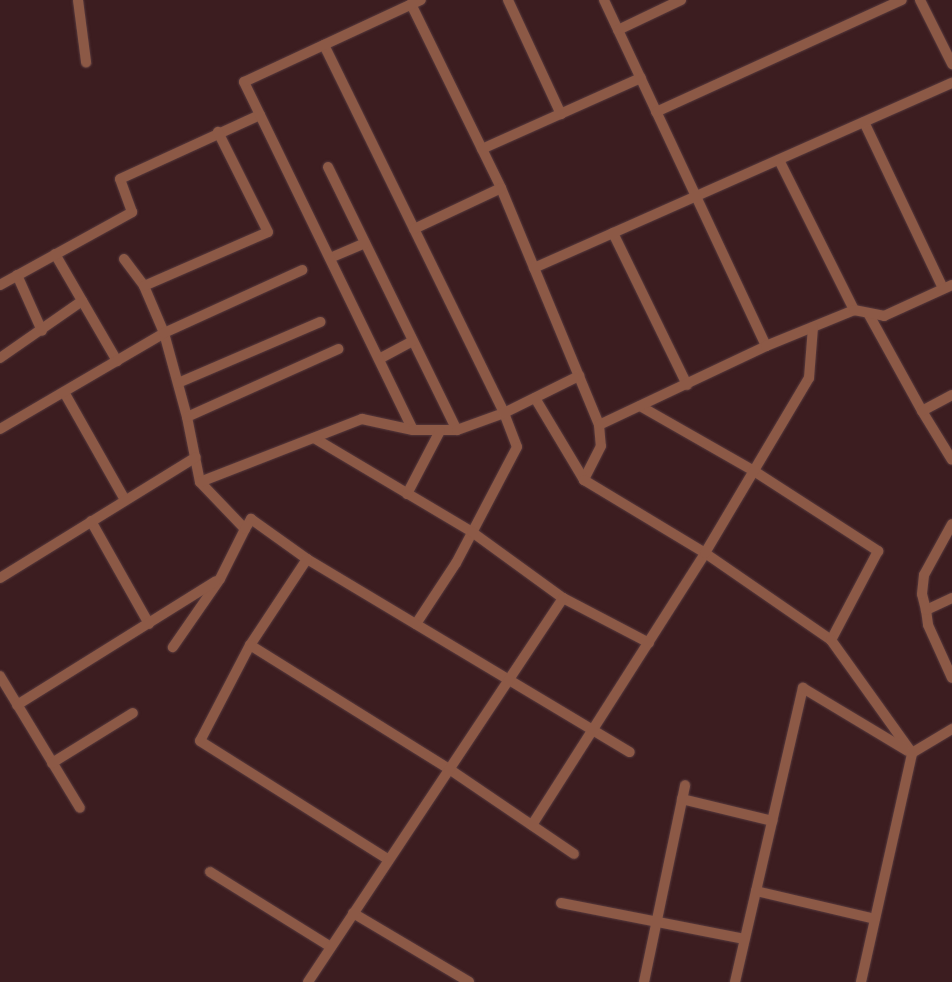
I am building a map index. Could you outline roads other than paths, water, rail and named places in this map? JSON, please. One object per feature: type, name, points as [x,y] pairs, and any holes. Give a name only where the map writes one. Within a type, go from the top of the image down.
[{"type":"street","points":[[78,0],[86,62]]},
{"type":"street","points":[[508,0],[561,114]]},
{"type":"street","points":[[604,0],[766,346]]},
{"type":"street","points":[[618,30],[681,0]]},
{"type":"street","points":[[656,112],[902,0]]},
{"type":"street","points":[[920,0],[952,64]]},
{"type":"street","points":[[413,430],[244,82],[416,2],[501,188],[600,425],[601,446],[584,480]]},
{"type":"street","points":[[324,45],[504,413],[517,447],[472,532],[416,624]]},
{"type":"street","points":[[482,149],[641,78]]},
{"type":"street","points":[[534,268],[952,83]]},
{"type":"street","points":[[0,285],[132,212],[120,179],[218,132],[260,115]]},
{"type":"street","points":[[600,425],[687,385],[766,346],[854,310],[884,316],[948,287],[864,122]]},
{"type":"street","points":[[144,286],[268,232],[218,132]]},
{"type":"street","points":[[779,160],[854,310]]},
{"type":"street","points":[[328,167],[457,430]]},
{"type":"street","points":[[414,229],[501,188]]},
{"type":"street","points":[[613,233],[687,385]]},
{"type":"street","points":[[330,258],[365,243]]},
{"type":"street","points":[[55,254],[117,360]]},
{"type":"street","points":[[124,259],[144,286],[164,333],[188,416],[200,482],[245,529]]},
{"type":"street","points":[[0,429],[164,333],[302,270]]},
{"type":"street","points":[[17,275],[42,331]]},
{"type":"street","points":[[0,358],[42,331],[82,301]]},
{"type":"street","points":[[868,313],[922,411],[952,460]]},
{"type":"street","points":[[178,384],[320,322]]},
{"type":"street","points":[[532,825],[594,730],[705,553],[809,378],[813,327]]},
{"type":"street","points":[[379,359],[413,341]]},
{"type":"street","points":[[188,416],[338,348]]},
{"type":"street","points":[[200,482],[362,419],[413,430],[457,430],[504,413],[579,376]]},
{"type":"street","points":[[64,392],[125,500]]},
{"type":"street","points":[[922,411],[952,395]]},
{"type":"street","points":[[535,398],[584,480],[705,553],[831,640],[912,753]]},
{"type":"street","points":[[640,406],[754,471],[878,550],[831,640]]},
{"type":"street","points":[[407,494],[440,431]]},
{"type":"street","points":[[314,438],[472,532],[563,598],[649,643]]},
{"type":"street","points":[[0,578],[196,457]]},
{"type":"street","points":[[173,647],[220,579],[251,519],[307,559],[630,752]]},
{"type":"street","points":[[91,521],[149,624]]},
{"type":"street","points":[[952,524],[924,575],[922,594],[928,625],[952,678]]},
{"type":"street","points":[[307,559],[250,646],[200,741],[389,860]]},
{"type":"street","points":[[17,705],[220,579]]},
{"type":"street","points":[[308,982],[563,598]]},
{"type":"street","points":[[926,610],[952,598]]},
{"type":"street","points":[[250,646],[449,769],[574,854]]},
{"type":"street","points":[[0,676],[80,808]]},
{"type":"street","points":[[735,982],[803,688],[912,753]]},
{"type":"street","points":[[52,763],[133,713]]},
{"type":"street","points":[[861,982],[912,753],[952,729]]},
{"type":"street","points":[[644,982],[684,785]]},
{"type":"street","points":[[682,799],[772,821]]},
{"type":"street","points":[[210,872],[331,947]]},
{"type":"street","points":[[756,891],[875,919]]},
{"type":"street","points":[[561,903],[745,939]]},
{"type":"street","points":[[354,913],[469,982]]}]
